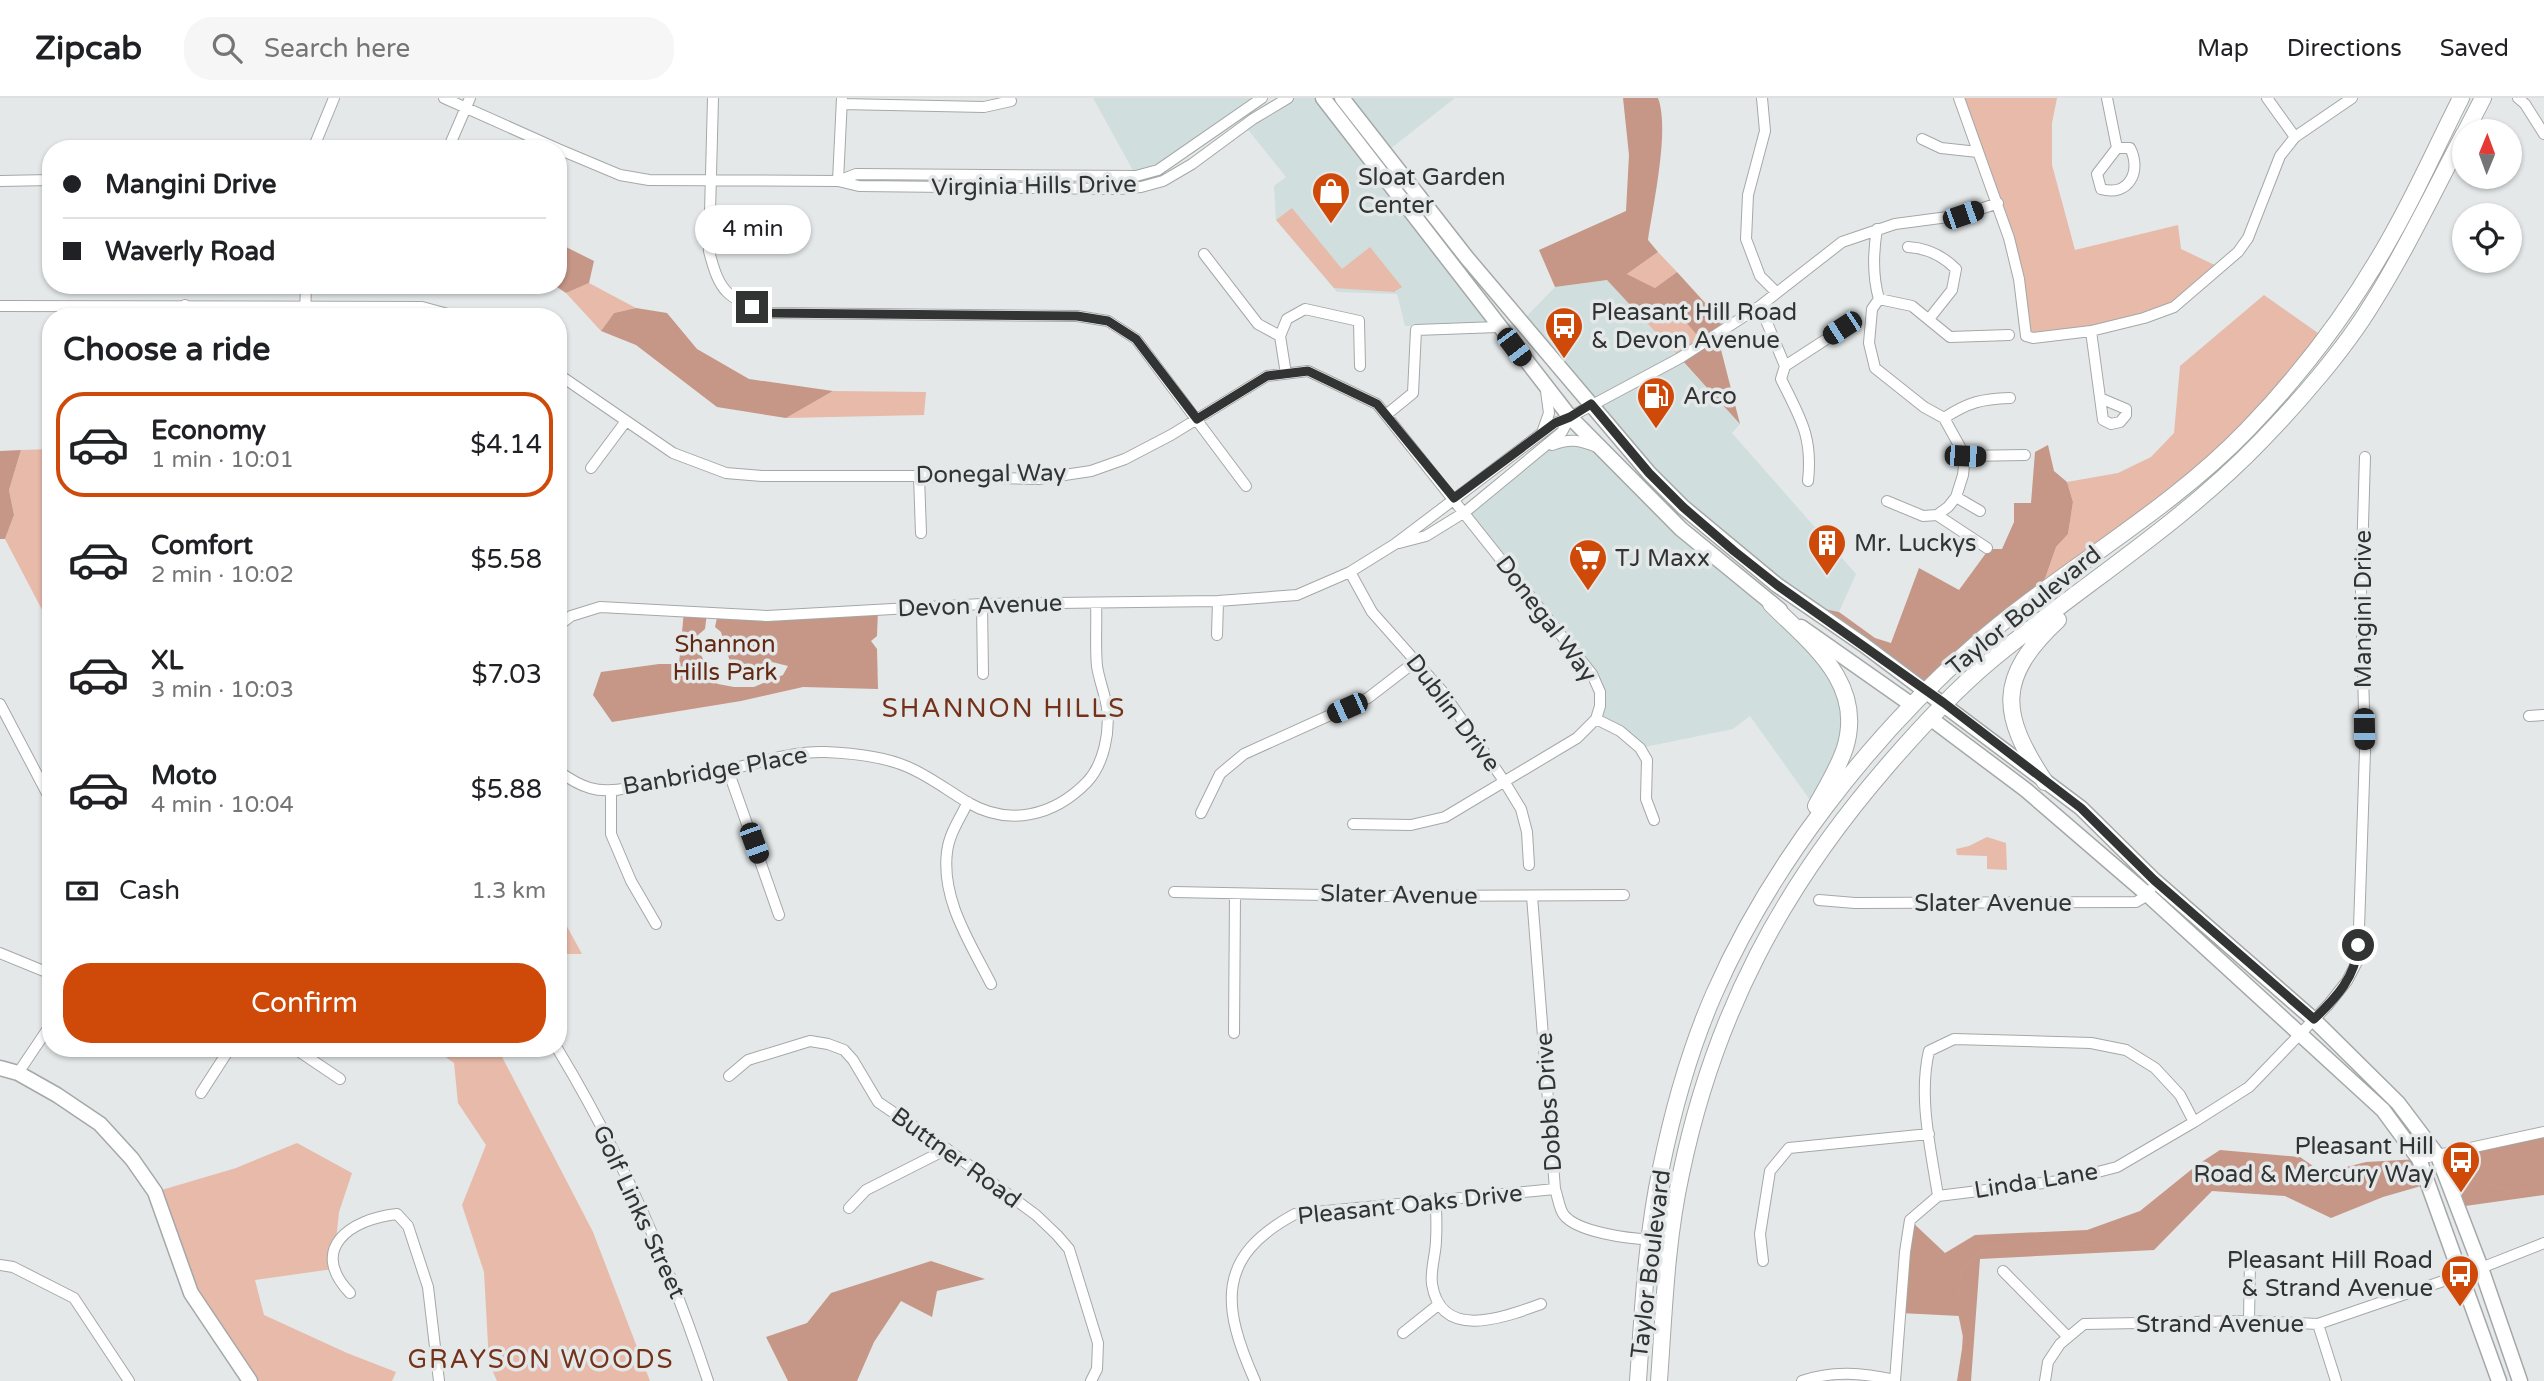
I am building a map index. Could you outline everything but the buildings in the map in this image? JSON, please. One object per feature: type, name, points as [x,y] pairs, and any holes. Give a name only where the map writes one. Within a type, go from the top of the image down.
[{"type":"main road","points":[[1323,98],[1570,417],[1681,529],[1770,604],[1826,658],[1838,678],[1849,704],[1850,720],[1845,747],[1835,773],[1782,870]]},
{"type":"main road","points":[[1342,98],[1467,258],[1649,473],[1683,507],[1777,585],[1944,703],[2081,808],[2154,880],[2314,1019],[2398,1103],[2438,1156],[2482,1268],[2520,1381]]},
{"type":"main road","name":"Taylor Boulevard","points":[[1638,1381],[1649,1239],[1661,1168],[1684,1077],[1714,995],[1745,931],[1782,870],[1831,800],[1924,691],[1975,645],[2040,593],[2184,488],[2246,431],[2301,369],[2354,297],[2394,232],[2461,98]]},
{"type":"main road","name":"Taylor Boulevard","points":[[2472,119],[2483,98]]},
{"type":"main road","name":"Taylor Boulevard","points":[[1659,1381],[1667,1262],[1681,1173],[1704,1083],[1732,1003],[1799,880],[1847,812],[1944,703],[1989,662],[2195,502],[2259,443],[2315,380],[2370,307],[2452,158]]},
{"type":"main road","points":[[2045,782],[2025,752],[2015,729],[2011,692],[2016,670],[2026,653],[2097,578]]},
{"type":"main road","points":[[1770,604],[2026,790],[2148,895],[2383,1111],[2419,1159],[2499,1381]]},
{"type":"main road","points":[[0,1068],[18,1073],[100,1124],[132,1158],[155,1192],[191,1293],[250,1381]]},
{"type":"street","points":[[317,140],[334,98]]},
{"type":"street","name":"Virginia Hills Drive","points":[[444,98],[468,103],[540,140]]},
{"type":"street","points":[[713,98],[709,251],[715,272],[726,294],[767,313],[1077,316],[1108,321],[1136,339],[1246,486]]},
{"type":"street","name":"Virginia Hills Drive","points":[[838,181],[856,174],[1136,176],[1157,170],[1262,98]]},
{"type":"street","name":"Virginia Hills Drive","points":[[567,153],[620,175],[649,180],[838,181],[859,186],[1141,187],[1163,181],[1192,164],[1253,119],[1288,98]]},
{"type":"street","points":[[1762,98],[1765,131],[1748,195],[1746,239],[1760,276],[1776,292]]},
{"type":"street","points":[[1959,98],[1998,202],[2019,279],[2026,336],[2033,338],[2091,331],[2144,318],[2174,307],[2221,268],[2248,238],[2280,156],[2295,137],[2352,98]]},
{"type":"street","points":[[2107,98],[2117,148],[2097,174],[2101,189],[2110,192],[2122,188],[2134,176],[2136,165],[2130,148],[2117,148]]},
{"type":"street","points":[[2267,98],[2295,137]]},
{"type":"street","points":[[2518,98],[2542,126]]},
{"type":"street","points":[[838,181],[842,101],[984,107],[1011,101]]},
{"type":"street","points":[[452,140],[468,103]]},
{"type":"street","points":[[1922,139],[1941,148],[1978,152]]},
{"type":"street","points":[[0,181],[42,180]]},
{"type":"street","name":"Devon Avenue","points":[[567,619],[600,607],[767,616],[982,604],[1218,601],[1297,595],[1350,572],[1395,544],[1555,423],[1680,358],[1760,306],[1842,243],[1895,224],[1963,215],[1998,202]]},
{"type":"street","points":[[1877,229],[1873,253],[1874,279],[1879,299],[1872,309],[1869,343],[1875,368],[1924,407],[1944,418],[1965,456],[1963,475],[1956,497],[1948,508],[1937,515],[1923,516],[1887,501]]},
{"type":"street","points":[[1908,247],[1923,248],[1946,259],[1956,269],[1952,290],[1929,319]]},
{"type":"street","points":[[1204,254],[1258,324],[1280,336]]},
{"type":"street","points":[[1879,299],[1912,306],[1951,337],[2009,335]]},
{"type":"street","points":[[0,306],[185,305],[245,308]]},
{"type":"street","points":[[1760,306],[1785,366]]},
{"type":"street","points":[[393,308],[426,308]]},
{"type":"street","points":[[1286,373],[1280,336],[1287,319],[1305,309],[1359,321],[1360,366]]},
{"type":"street","points":[[1386,415],[1413,393],[1416,330],[1498,327]]},
{"type":"street","points":[[1808,481],[1811,455],[1806,433],[1781,379],[1785,366],[1842,328]]},
{"type":"street","points":[[2091,331],[2101,398]]},
{"type":"street","name":"Donegal Way","points":[[567,380],[673,453],[726,472],[762,476],[1038,479],[1091,471],[1125,459],[1267,376],[1286,373],[1308,371],[1377,404],[1592,674],[1600,692],[1600,706],[1596,719],[1577,738],[1445,817],[1411,825],[1353,824]]},
{"type":"street","points":[[1536,438],[1546,426],[1549,414],[1545,387]]},
{"type":"street","points":[[1944,418],[1980,399],[2010,398]]},
{"type":"street","name":"Devon Avenue","points":[[1395,544],[1426,536],[1465,512],[1562,432],[1570,417]]},
{"type":"street","points":[[591,468],[626,421]]},
{"type":"street","name":"Devon Avenue","points":[[1542,449],[1567,439],[1577,439],[1597,447]]},
{"type":"street","points":[[1965,456],[2025,454]]},
{"type":"street","name":"Mangini Drive","points":[[2301,1034],[2347,981],[2357,962],[2364,751],[2361,591],[2365,457]]},
{"type":"street","points":[[919,476],[921,533]]},
{"type":"street","points":[[1956,497],[1980,511]]},
{"type":"street","points":[[1937,515],[1987,548]]},
{"type":"street","name":"Dublin Drive","points":[[1350,572],[1372,612],[1442,691],[1504,781],[1521,809],[1527,832],[1529,865]]},
{"type":"street","points":[[1217,635],[1218,601]]},
{"type":"street","name":"Banbridge Place","points":[[567,778],[591,789],[611,790],[728,770],[785,756],[823,752],[867,756],[905,765],[942,784],[968,802],[989,811],[1011,816],[1033,815],[1055,806],[1088,781],[1102,756],[1107,735],[1107,708],[1097,668],[1096,603]]},
{"type":"street","points":[[982,604],[983,674]]},
{"type":"street","points":[[1201,813],[1220,774],[1244,754],[1368,698],[1416,661]]},
{"type":"street","points":[[0,705],[42,784]]},
{"type":"street","points":[[2529,716],[2544,715]]},
{"type":"street","points":[[1596,719],[1620,731],[1640,748],[1647,760],[1646,799],[1654,820]]},
{"type":"street","points":[[728,770],[779,915]]},
{"type":"street","points":[[611,790],[611,834],[631,881],[656,923]]},
{"type":"street","points":[[968,802],[953,832],[947,853],[947,885],[957,916],[991,984]]},
{"type":"street","points":[[2148,895],[2154,880]]},
{"type":"street","name":"Slater Avenue","points":[[1174,892],[1624,895]]},
{"type":"street","points":[[1234,1033],[1235,894]]},
{"type":"street","name":"Slater Avenue","points":[[1819,900],[1855,903],[2136,902],[2148,895]]},
{"type":"street","name":"Dobbs Drive","points":[[1532,896],[1555,1189],[1562,1214],[1574,1224],[1586,1229],[1649,1239]]},
{"type":"street","points":[[0,953],[42,970]]},
{"type":"street","name":"Linda Lane","points":[[1895,1380],[1910,1220],[1938,1196],[2067,1180],[2117,1167],[2249,1087],[2301,1034]]},
{"type":"street","points":[[18,1073],[42,1037]]},
{"type":"street","name":"Linda Lane","points":[[1938,1196],[1924,1073],[1929,1051],[1954,1039],[2091,1043],[2126,1050],[2155,1068],[2180,1095],[2194,1122]]},
{"type":"street","name":"Buttner Road","points":[[729,1076],[748,1060],[810,1041],[844,1050],[878,1102],[947,1149],[1036,1216],[1069,1249],[1098,1343],[1097,1369],[1091,1381]]},
{"type":"street","points":[[201,1093],[224,1057]]},
{"type":"street","points":[[308,1057],[340,1079]]},
{"type":"street","name":"Golf Links Street","points":[[562,1057],[590,1105],[636,1199],[685,1310],[708,1381]]},
{"type":"street","points":[[2419,1159],[2544,1132]]},
{"type":"street","points":[[1763,1261],[1760,1234],[1770,1171],[1789,1149],[1929,1134]]},
{"type":"street","points":[[849,1208],[866,1190],[947,1149]]},
{"type":"street","name":"Pleasant Oaks Drive","points":[[1255,1381],[1231,1317],[1233,1283],[1244,1252],[1271,1227],[1295,1214],[1555,1189]]},
{"type":"street","points":[[1436,1202],[1432,1282],[1438,1305],[1457,1318],[1478,1322],[1541,1304]]},
{"type":"street","points":[[350,1293],[333,1269],[332,1254],[336,1241],[357,1225],[380,1216],[397,1214],[408,1226],[428,1287],[439,1381]]},
{"type":"street","name":"Strand Avenue","points":[[2068,1337],[2084,1324],[2249,1321],[2318,1324],[2482,1268],[2544,1243]]},
{"type":"street","points":[[2249,1321],[2250,1259]]},
{"type":"street","points":[[0,1265],[13,1267],[74,1298],[128,1381]]},
{"type":"street","points":[[2003,1271],[2068,1337],[2048,1362],[2045,1381]]},
{"type":"street","points":[[1403,1333],[1438,1305]]},
{"type":"street","points":[[2318,1324],[2336,1381]]},
{"type":"street","points":[[1802,1381],[1829,1373],[1868,1374],[1895,1380]]},
{"type":"shaded area","points":[[1093,98],[1262,98],[1158,170],[1136,176]]},
{"type":"shaded area","points":[[1288,98],[1323,98],[1497,325],[1405,326],[1397,294],[1337,292],[1276,220],[1274,186],[1286,177],[1245,126]]},
{"type":"shaded area","points":[[1342,98],[1455,98],[1385,153]]},
{"type":"shaded area","points":[[1623,98],[1658,98],[1662,128],[1648,240],[1658,252],[1627,274],[1655,288],[1677,272],[1727,327],[1717,334],[1740,424],[1680,358],[1703,342],[1678,313],[1645,321],[1607,280],[1555,287],[1539,250],[1626,211],[1629,155]]},
{"type":"shaded area","points":[[1959,98],[2057,98],[2052,123],[2052,165],[2075,250],[2178,225],[2181,249],[2221,268],[2174,307],[2144,318],[2026,336],[2019,279]]},
{"type":"shaded area","points":[[1292,208],[1342,269],[1370,247],[1402,287],[1394,292],[1334,288],[1276,220]]},
{"type":"shaded area","points":[[567,248],[594,261],[589,283],[567,293]]},
{"type":"shaded area","points":[[1658,252],[1677,272],[1655,288],[1627,274]]},
{"type":"shaded area","points":[[1607,280],[1740,424],[1732,433],[1856,574],[1839,612],[1805,605],[1683,507],[1521,322],[1555,287]]},
{"type":"shaded area","points":[[589,283],[636,308],[614,313],[601,331],[567,293]]},
{"type":"shaded area","points":[[2264,295],[2325,338],[2246,431],[2040,593],[2056,547],[2068,534],[2073,502],[2067,482],[2118,473],[2151,457],[2174,433],[2180,366]]},
{"type":"shaded area","points":[[636,308],[667,313],[697,349],[749,379],[833,391],[786,418],[717,407],[636,345],[601,331],[614,313]]},
{"type":"shaded area","points":[[1678,313],[1704,342],[1680,358],[1645,321]]},
{"type":"shaded area","points":[[833,391],[926,392],[924,415],[786,418]]},
{"type":"shaded area","points":[[1567,439],[1597,447],[1826,658],[1850,720],[1815,807],[1750,716],[1733,729],[1640,748],[1596,719],[1600,692],[1465,512],[1542,449]]},
{"type":"shaded area","points":[[2048,445],[2054,471],[2067,482],[2073,502],[2068,534],[2056,547],[2040,593],[1924,691],[1805,605],[1839,612],[1875,638],[1891,643],[1919,568],[1959,590],[1989,549],[2002,549],[2014,522],[2014,503],[2031,503],[2035,452]]},
{"type":"shaded area","points":[[42,449],[42,610],[5,539],[14,515],[9,490],[21,450]]},
{"type":"shaded area","points":[[21,450],[9,490],[14,515],[5,539],[0,539],[0,451]]},
{"type":"shaded area","name":"Shannon Hills Park","points":[[878,610],[877,636],[871,641],[877,649],[878,689],[803,687],[741,701],[612,722],[593,695],[601,672],[679,664],[684,611],[707,613],[705,629],[698,635],[697,647],[706,665],[698,670],[688,668],[682,676],[707,677],[718,684],[734,687],[754,687],[783,675],[788,666],[768,661],[758,669],[746,670],[731,665],[721,632],[715,627],[718,613]]},
{"type":"shaded area","points":[[1987,837],[2006,843],[2007,870],[1987,869],[1987,856],[1957,855],[1956,849]]},
{"type":"shaded area","points":[[567,926],[582,954],[567,954]]},
{"type":"shaded area","points":[[446,1057],[502,1057],[593,1232],[650,1381],[497,1381],[489,1363],[484,1272],[462,1205],[486,1145],[458,1103],[454,1063]]},
{"type":"shaded area","points":[[2544,1132],[2544,1195],[2458,1207],[2438,1156]]},
{"type":"shaded area","points":[[297,1143],[352,1173],[339,1212],[333,1269],[255,1280],[264,1315],[396,1372],[392,1381],[250,1381],[191,1293],[155,1192],[236,1168]]},
{"type":"shaded area","points":[[2220,1150],[2300,1157],[2323,1173],[2366,1162],[2419,1159],[2428,1184],[2383,1197],[2331,1218],[2285,1196],[2212,1191],[2154,1250],[1980,1259],[1971,1381],[1957,1381],[1964,1336],[1960,1316],[1900,1313],[1910,1220],[1945,1253],[1975,1235],[2087,1230],[2140,1211]]},
{"type":"shaded area","points":[[931,1261],[985,1279],[937,1291],[932,1317],[901,1301],[874,1342],[857,1381],[788,1381],[766,1337],[807,1323],[831,1293]]},
{"type":"waterway","points":[[1962,1381],[1964,1336],[1957,1302],[1962,1270],[1986,1246],[2028,1249],[2099,1245],[2131,1236],[2155,1224],[2196,1186],[2219,1173],[2257,1170],[2292,1173],[2321,1191],[2401,1170]]},
{"type":"waterway","points":[[2468,1179],[2516,1193],[2544,1186]]},
{"type":"place","name":"Sloat Garden Center","points":[[1331,225]]},
{"type":"place","name":"Pleasant Hill Road & Devon Avenue","points":[[1564,360]]},
{"type":"place","name":"Arco","points":[[1656,430]]},
{"type":"place","name":"Mr. Luckys","points":[[1827,577]]},
{"type":"place","name":"TJ Maxx","points":[[1588,592]]},
{"type":"place","name":"Pleasant Hill Road & Mercury Way","points":[[2461,1194]]},
{"type":"place","name":"Pleasant Hill Road & Strand Avenue","points":[[2460,1308]]},
{"type":"district","name":"SHANNON HILLS","points":[[1004,708]]},
{"type":"district","name":"GRAYSON WOODS","points":[[541,1359]]},
{"type":"route","points":[[752,307],[767,313],[1077,316],[1108,321],[1136,339],[1197,419],[1267,376],[1308,371],[1377,404],[1454,498],[1555,423],[1591,404],[1649,473],[1734,551],[1777,585],[1944,703],[2081,808],[2154,880],[2314,1019],[2347,981],[2357,962],[2358,945]]}]
